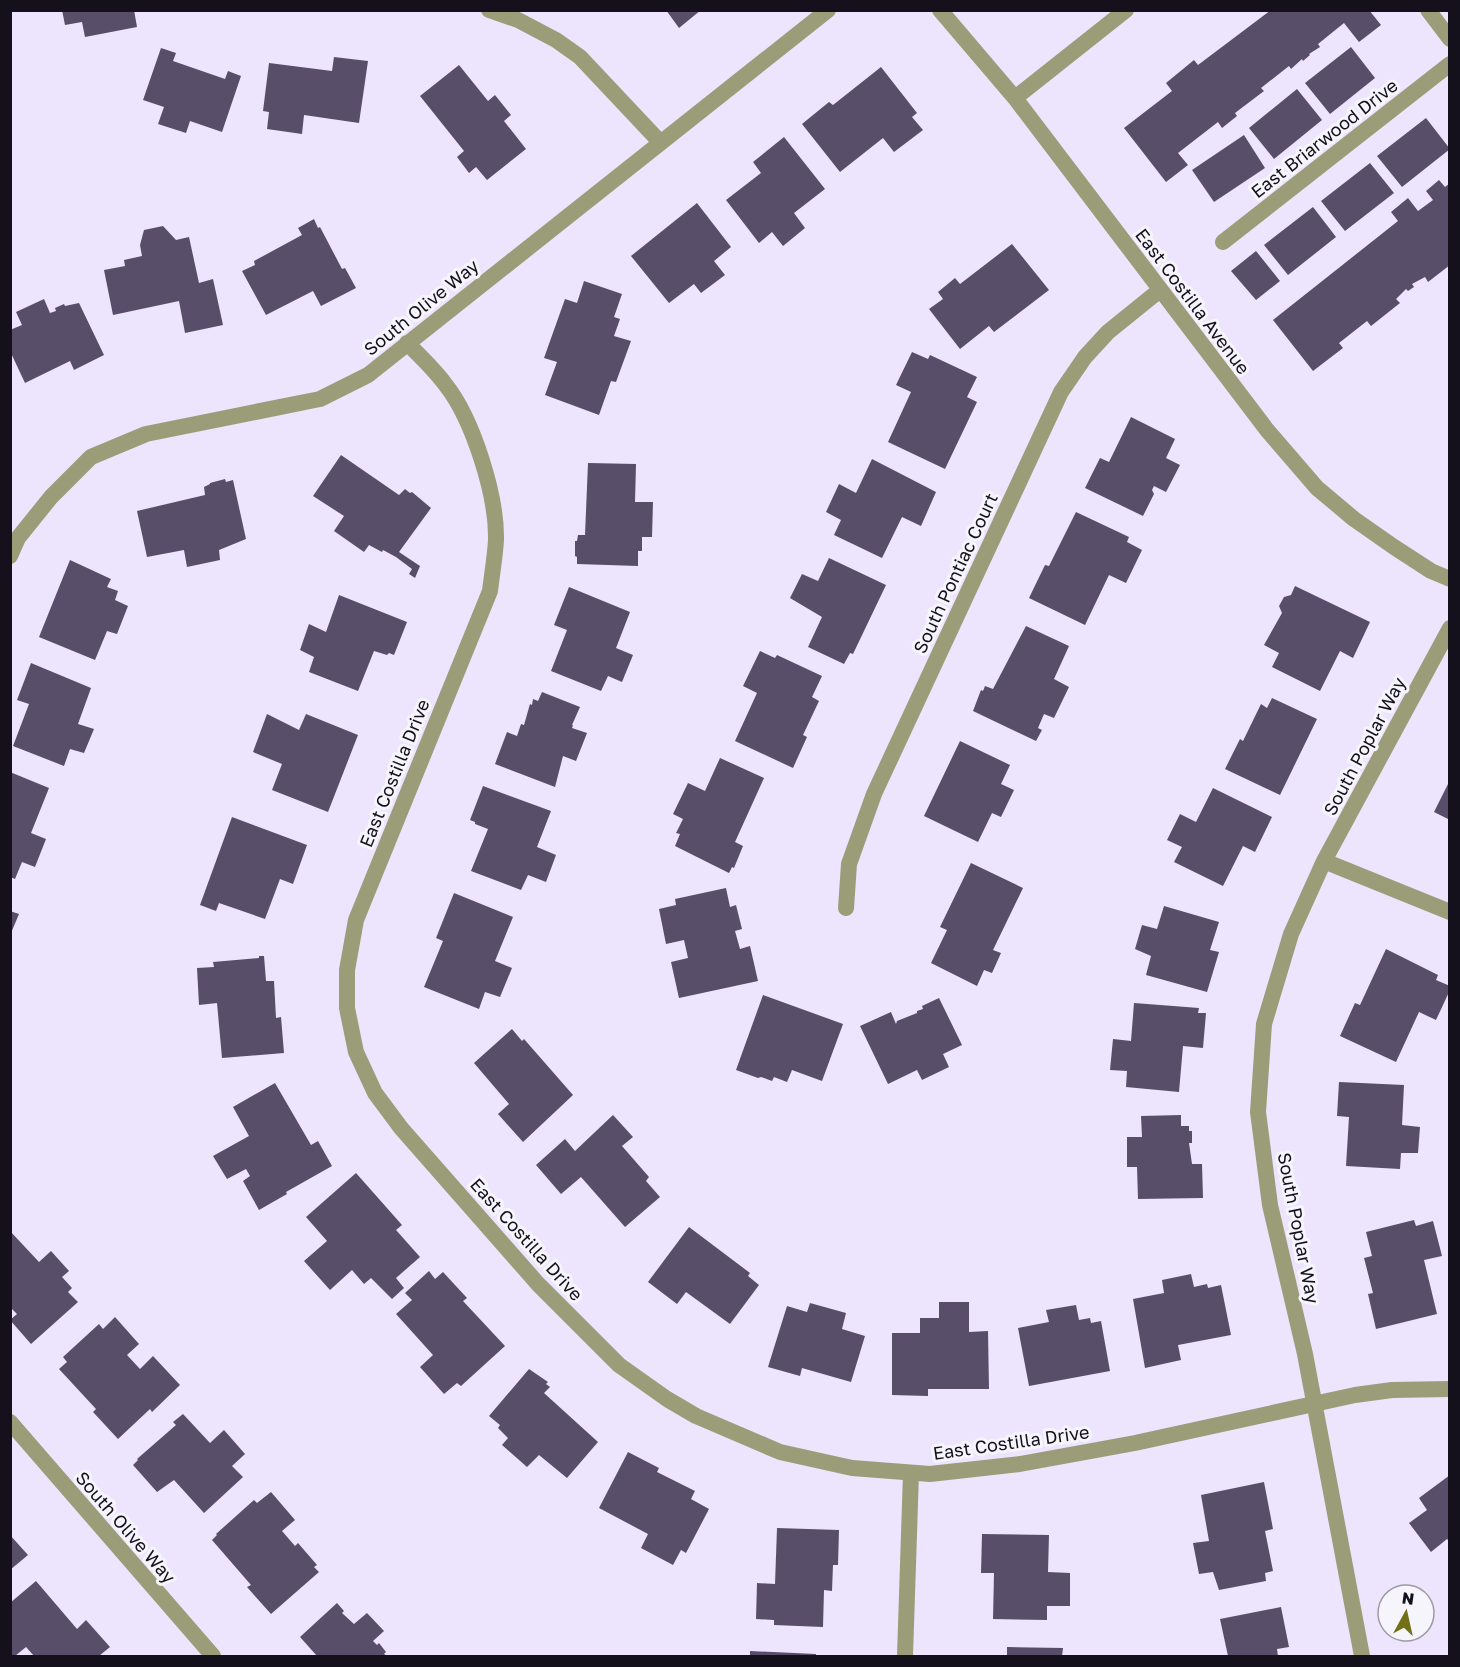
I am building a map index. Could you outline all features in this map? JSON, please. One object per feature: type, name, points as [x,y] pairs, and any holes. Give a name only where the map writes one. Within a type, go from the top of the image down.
[{"type":"street","points":[[489,10],[518,20],[556,40],[580,57],[660,142]]},
{"type":"street","name":"South Olive Way","points":[[10,556],[18,538],[51,497],[91,458],[146,434],[320,399],[368,375],[828,10]]},
{"type":"street","name":"East Costilla Avenue","points":[[940,10],[1015,98],[1267,430],[1317,488],[1354,519],[1431,571],[1449,579]]},
{"type":"street","points":[[1015,98],[1126,10]]},
{"type":"street","points":[[1428,10],[1449,39]]},
{"type":"street","name":"East Briarwood Drive","points":[[1223,243],[1449,64]]},
{"type":"street","name":"South Pontiac Court","points":[[846,908],[849,864],[874,794],[1061,392],[1085,357],[1108,332],[1160,290]]},
{"type":"street","name":"East Costilla Drive","points":[[407,343],[446,385],[475,437],[488,482],[496,541],[490,591],[356,920],[347,970],[347,1008],[356,1052],[375,1093],[401,1128],[538,1284],[619,1365],[667,1399],[696,1416],[780,1452],[852,1468],[930,1474],[1020,1464],[1135,1443],[1355,1395],[1392,1390],[1449,1389]]},
{"type":"street","name":"South Poplar Way","points":[[1362,1656],[1305,1354],[1270,1206],[1258,1112],[1264,1024],[1291,934],[1324,861],[1449,628]]},
{"type":"street","points":[[1324,861],[1449,912]]},
{"type":"street","name":"South Olive Way","points":[[10,1422],[213,1656]]},
{"type":"street","points":[[905,1656],[911,1473]]},
{"type":"building","points":[[62,10],[134,10],[137,27],[85,37],[82,22],[65,25]]},
{"type":"building","points":[[666,10],[701,10],[679,28]]},
{"type":"building","points":[[1271,10],[1369,10],[1381,25],[1359,42],[1344,23],[1318,44],[1320,47],[1303,61],[1302,59],[1291,69],[1289,66],[1261,88],[1264,91],[1235,113],[1237,116],[1222,128],[1218,122],[1178,153],[1188,165],[1166,182],[1124,128],[1172,91],[1166,83],[1194,60],[1198,65]]},
{"type":"building","points":[[1351,47],[1375,78],[1330,114],[1305,83]]},
{"type":"building","points":[[161,48],[176,53],[173,61],[225,79],[228,71],[241,76],[222,132],[190,121],[186,133],[158,124],[164,107],[143,100]]},
{"type":"building","points":[[334,57],[368,61],[359,123],[304,115],[302,134],[267,129],[269,112],[263,111],[269,63],[332,71]]},
{"type":"building","points":[[459,65],[488,101],[495,95],[511,115],[504,121],[526,149],[487,180],[476,167],[469,173],[457,157],[464,151],[420,96]]},
{"type":"building","points":[[881,67],[917,113],[912,117],[923,130],[894,152],[883,138],[840,172],[802,124],[829,102],[833,105]]},
{"type":"building","points":[[1297,89],[1322,120],[1274,159],[1249,128]]},
{"type":"building","points":[[1426,118],[1450,149],[1402,187],[1377,156]]},
{"type":"building","points":[[1244,135],[1265,168],[1214,202],[1192,170]]},
{"type":"building","points":[[784,137],[825,189],[794,213],[805,228],[783,246],[772,232],[759,243],[726,200],[761,173],[753,162]]},
{"type":"building","points":[[1370,163],[1394,193],[1345,231],[1321,201]]},
{"type":"building","points":[[1439,180],[1445,187],[1450,183],[1450,265],[1428,282],[1425,277],[1412,284],[1414,287],[1408,291],[1406,289],[1396,299],[1400,303],[1371,326],[1367,321],[1339,343],[1343,348],[1313,371],[1273,320],[1398,221],[1391,212],[1408,198],[1418,211],[1433,200],[1426,191]]},
{"type":"building","points":[[697,203],[731,247],[714,261],[725,275],[701,293],[694,284],[669,303],[631,256]]},
{"type":"building","points":[[1313,207],[1336,237],[1288,275],[1264,245]]},
{"type":"building","points":[[314,219],[342,269],[345,268],[356,288],[321,306],[313,291],[266,315],[242,271],[255,265],[254,261],[302,235],[298,228]]},
{"type":"building","points":[[163,226],[176,240],[189,237],[199,283],[213,279],[223,325],[185,333],[179,301],[113,315],[104,270],[125,266],[124,260],[142,256],[140,245],[144,230]]},
{"type":"building","points":[[1012,244],[1049,290],[994,332],[989,326],[960,349],[929,309],[943,299],[938,292],[955,278],[960,284]]},
{"type":"building","points":[[1256,251],[1280,281],[1256,300],[1231,271]]},
{"type":"building","points":[[584,281],[622,294],[614,317],[620,319],[614,336],[631,341],[616,382],[611,381],[599,415],[545,395],[557,362],[544,358],[565,299],[577,303]]},
{"type":"building","points":[[44,299],[50,313],[64,304],[65,306],[79,303],[104,355],[74,370],[70,361],[25,383],[10,351],[10,330],[22,325],[16,312]]},
{"type":"building","points":[[912,352],[928,359],[930,355],[977,377],[967,397],[977,402],[945,469],[888,442],[911,392],[896,385]]},
{"type":"building","points":[[1131,417],[1175,439],[1166,458],[1180,465],[1166,492],[1154,486],[1152,490],[1154,494],[1143,516],[1085,488],[1100,458],[1109,462]]},
{"type":"building","points":[[341,455],[399,495],[405,489],[431,508],[399,552],[420,566],[415,578],[409,574],[412,569],[396,557],[369,545],[364,552],[334,531],[344,516],[313,496]]},
{"type":"building","points":[[872,459],[936,492],[921,526],[902,517],[882,558],[834,535],[841,520],[826,512],[839,484],[856,493]]},
{"type":"building","points":[[588,463],[636,464],[635,502],[653,502],[652,537],[642,537],[642,551],[638,551],[638,566],[577,564],[575,541],[578,535],[585,535]]},
{"type":"building","points":[[225,479],[226,482],[233,480],[246,539],[219,550],[220,560],[187,567],[184,550],[147,557],[137,511],[205,495],[204,487]]},
{"type":"building","points":[[1076,512],[1129,537],[1127,542],[1142,550],[1126,583],[1109,575],[1085,625],[1029,598],[1045,565],[1049,566]]},
{"type":"building","points":[[829,558],[886,585],[853,654],[850,653],[844,664],[808,647],[822,617],[790,598],[802,574],[818,581]]},
{"type":"building","points":[[70,560],[111,579],[107,587],[118,591],[115,600],[128,606],[117,634],[107,631],[95,660],[39,637]]},
{"type":"building","points":[[1295,586],[1370,622],[1353,658],[1340,651],[1320,691],[1272,667],[1279,653],[1264,645],[1282,613],[1279,606],[1284,597],[1291,595]]},
{"type":"building","points":[[569,587],[630,612],[616,648],[633,655],[622,682],[608,676],[601,691],[551,671],[567,630],[554,625]]},
{"type":"building","points":[[339,595],[407,622],[394,655],[374,651],[358,691],[309,672],[314,657],[300,650],[309,624],[326,632]]},
{"type":"building","points":[[1026,626],[1069,646],[1054,679],[1069,687],[1054,718],[1044,714],[1038,728],[1042,730],[1036,741],[973,711],[981,690],[983,691],[985,686],[993,689]]},
{"type":"building","points":[[760,651],[775,658],[777,655],[822,676],[812,697],[819,701],[803,735],[807,737],[793,768],[735,741],[757,693],[743,686]]},
{"type":"building","points":[[31,663],[91,688],[78,724],[94,729],[84,753],[70,749],[64,766],[13,746],[29,704],[17,700]]},
{"type":"building","points":[[542,692],[580,707],[572,728],[587,733],[576,761],[563,756],[555,787],[495,764],[507,732],[517,736],[521,724],[524,725],[530,704],[532,705],[533,699],[538,701]]},
{"type":"building","points":[[1272,698],[1317,719],[1280,795],[1225,769],[1240,739],[1243,741],[1261,704],[1267,708]]},
{"type":"building","points":[[267,714],[299,730],[306,714],[358,735],[328,812],[272,790],[282,764],[253,752]]},
{"type":"building","points":[[960,741],[1010,765],[1001,784],[1014,790],[1001,817],[992,813],[978,842],[924,816]]},
{"type":"building","points":[[720,758],[764,778],[735,842],[743,846],[734,868],[732,867],[729,873],[675,846],[680,834],[676,833],[683,819],[673,814],[688,783],[705,791]]},
{"type":"building","points":[[10,772],[49,788],[31,833],[46,839],[35,867],[22,862],[15,879],[10,877]]},
{"type":"building","points":[[1450,780],[1450,820],[1434,812]]},
{"type":"building","points":[[483,786],[551,811],[537,847],[556,855],[546,882],[528,875],[521,890],[471,871],[488,829],[470,820]]},
{"type":"building","points":[[1213,788],[1272,817],[1255,852],[1243,846],[1223,886],[1174,862],[1182,847],[1167,840],[1180,814],[1196,822]]},
{"type":"building","points":[[232,817],[307,845],[293,884],[280,879],[265,919],[219,903],[216,911],[200,905]]},
{"type":"building","points":[[971,863],[1023,888],[993,950],[1001,953],[992,973],[984,970],[977,986],[931,963],[947,930],[940,927]]},
{"type":"building","points":[[726,888],[730,907],[736,905],[742,929],[735,931],[740,949],[750,946],[758,981],[679,998],[671,962],[688,958],[684,940],[666,944],[659,909],[676,905],[675,899]]},
{"type":"building","points":[[454,893],[513,917],[495,961],[512,968],[500,997],[485,992],[479,1009],[424,987],[443,941],[436,938]]},
{"type":"building","points":[[1164,906],[1219,922],[1210,950],[1219,952],[1207,992],[1146,975],[1151,956],[1135,949],[1142,925],[1157,929]]},
{"type":"building","points":[[10,911],[19,914],[11,933],[10,933]]},
{"type":"building","points":[[1386,949],[1438,975],[1436,980],[1450,986],[1436,1020],[1419,1012],[1396,1062],[1340,1036],[1355,1003],[1360,1005]]},
{"type":"building","points":[[259,956],[264,956],[266,981],[274,981],[276,1018],[281,1017],[284,1053],[222,1058],[217,1003],[199,1005],[197,968],[214,967],[213,962],[259,958]]},
{"type":"building","points":[[763,995],[843,1024],[822,1081],[792,1070],[787,1082],[774,1077],[772,1081],[758,1078],[736,1070]]},
{"type":"building","points":[[939,998],[962,1045],[943,1054],[949,1067],[922,1080],[917,1070],[888,1084],[860,1026],[891,1012],[896,1024],[897,1021],[917,1013],[923,1009],[922,1006]]},
{"type":"building","points":[[1134,1003],[1199,1008],[1198,1013],[1206,1013],[1203,1048],[1183,1046],[1179,1092],[1126,1087],[1127,1071],[1110,1070],[1113,1039],[1131,1041]]},
{"type":"building","points":[[512,1029],[522,1041],[524,1039],[573,1095],[523,1142],[498,1114],[509,1104],[474,1063]]},
{"type":"building","points":[[1339,1082],[1404,1085],[1402,1125],[1420,1127],[1418,1153],[1401,1153],[1400,1169],[1346,1166],[1349,1117],[1337,1116]]},
{"type":"building","points":[[275,1083],[311,1145],[318,1141],[332,1166],[259,1210],[243,1181],[250,1176],[246,1169],[227,1179],[213,1156],[249,1136],[233,1107]]},
{"type":"building","points":[[613,1115],[633,1137],[622,1146],[649,1177],[646,1181],[660,1197],[625,1227],[581,1177],[561,1194],[536,1165],[565,1139],[575,1151]]},
{"type":"building","points":[[1181,1115],[1181,1126],[1189,1126],[1189,1131],[1192,1131],[1192,1143],[1189,1143],[1192,1164],[1202,1164],[1203,1198],[1138,1199],[1137,1167],[1127,1167],[1127,1137],[1142,1137],[1141,1116]]},
{"type":"building","points":[[356,1173],[402,1225],[396,1230],[420,1257],[396,1278],[404,1288],[392,1299],[371,1278],[364,1284],[352,1270],[330,1290],[304,1261],[327,1241],[306,1217]]},
{"type":"building","points":[[1414,1220],[1416,1226],[1433,1221],[1442,1256],[1424,1260],[1437,1314],[1376,1329],[1368,1294],[1373,1293],[1364,1258],[1372,1256],[1366,1232]]},
{"type":"building","points":[[689,1227],[750,1273],[748,1276],[759,1285],[730,1324],[686,1292],[677,1304],[648,1282]]},
{"type":"building","points":[[10,1231],[39,1262],[51,1251],[69,1271],[62,1277],[72,1288],[68,1292],[78,1302],[31,1344],[10,1320],[17,1314],[10,1307]]},
{"type":"building","points":[[429,1271],[435,1279],[443,1272],[467,1298],[463,1301],[505,1346],[461,1386],[457,1383],[444,1394],[420,1367],[433,1355],[396,1314],[412,1300],[405,1293]]},
{"type":"building","points":[[1191,1274],[1194,1287],[1207,1284],[1208,1288],[1221,1285],[1231,1335],[1178,1345],[1181,1360],[1145,1368],[1133,1299],[1164,1293],[1162,1280]]},
{"type":"building","points":[[939,1302],[969,1302],[969,1332],[988,1331],[989,1389],[928,1389],[928,1396],[892,1395],[892,1333],[920,1333],[920,1318],[939,1318]]},
{"type":"building","points":[[810,1303],[846,1313],[842,1329],[865,1336],[851,1382],[802,1368],[800,1376],[768,1367],[787,1306],[807,1312]]},
{"type":"building","points":[[1076,1305],[1079,1320],[1090,1318],[1091,1323],[1101,1321],[1110,1371],[1029,1386],[1018,1328],[1049,1322],[1046,1310]]},
{"type":"building","points":[[115,1317],[139,1344],[127,1355],[140,1369],[153,1356],[180,1385],[152,1412],[150,1409],[118,1439],[93,1412],[96,1409],[59,1369],[67,1362],[63,1357],[99,1324],[103,1329]]},
{"type":"building","points":[[529,1369],[548,1382],[546,1384],[550,1387],[544,1393],[598,1442],[567,1478],[539,1455],[527,1467],[502,1445],[508,1438],[498,1428],[500,1425],[489,1416]]},
{"type":"building","points":[[183,1414],[210,1443],[224,1430],[245,1454],[232,1466],[243,1477],[204,1513],[174,1480],[157,1492],[133,1465],[176,1425],[173,1422]]},
{"type":"building","points":[[628,1452],[659,1468],[657,1472],[695,1491],[691,1499],[709,1509],[686,1553],[681,1550],[673,1565],[641,1548],[648,1534],[599,1508]]},
{"type":"building","points":[[1450,1475],[1450,1542],[1447,1539],[1431,1552],[1409,1523],[1427,1510],[1419,1498]]},
{"type":"building","points":[[1264,1482],[1273,1529],[1265,1531],[1273,1571],[1265,1573],[1266,1581],[1219,1590],[1213,1572],[1199,1574],[1193,1543],[1209,1541],[1201,1495]]},
{"type":"building","points":[[271,1492],[295,1520],[282,1531],[295,1546],[298,1543],[317,1565],[314,1567],[319,1572],[271,1614],[247,1587],[251,1585],[212,1540],[254,1500],[257,1503]]},
{"type":"building","points":[[777,1528],[839,1530],[838,1565],[833,1565],[832,1591],[824,1590],[823,1627],[774,1625],[774,1620],[756,1619],[757,1583],[775,1584]]},
{"type":"building","points":[[982,1534],[1049,1535],[1048,1572],[1070,1573],[1070,1606],[1047,1606],[1047,1620],[993,1619],[994,1573],[981,1573]]},
{"type":"building","points":[[10,1535],[28,1555],[10,1570]]},
{"type":"building","points":[[36,1581],[77,1629],[86,1620],[110,1647],[99,1656],[34,1656],[26,1647],[15,1656],[10,1656],[10,1603]]},
{"type":"building","points":[[337,1603],[344,1611],[342,1613],[354,1624],[367,1613],[384,1631],[373,1641],[377,1645],[379,1643],[387,1656],[317,1656],[300,1637]]},
{"type":"building","points":[[1281,1607],[1289,1647],[1277,1649],[1278,1656],[1228,1656],[1220,1619]]},
{"type":"building","points":[[1007,1647],[1063,1648],[1062,1656],[1007,1656]]},
{"type":"building","points":[[750,1651],[816,1654],[816,1656],[750,1656]]}]
